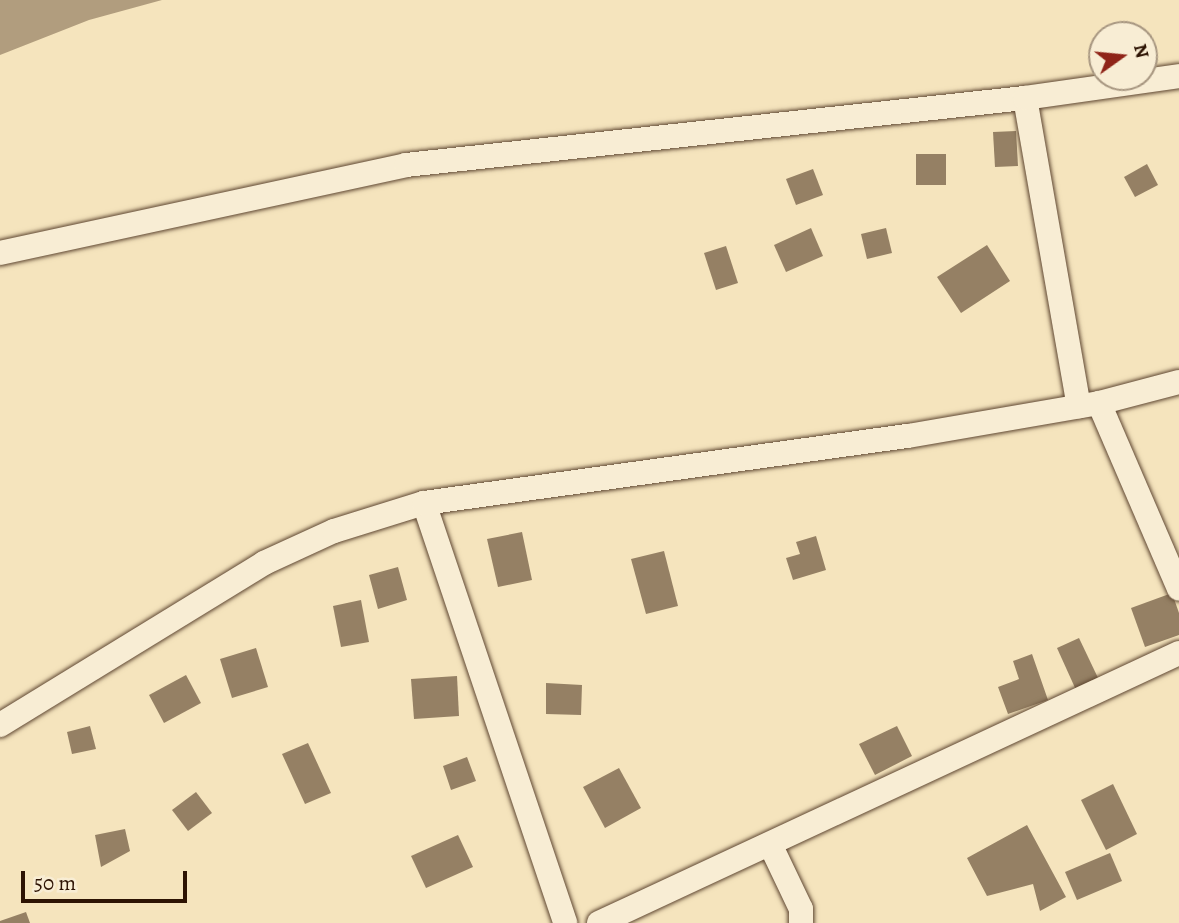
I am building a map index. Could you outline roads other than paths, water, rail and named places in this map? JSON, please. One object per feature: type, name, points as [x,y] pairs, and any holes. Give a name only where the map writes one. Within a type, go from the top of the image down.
[{"type":"street","points":[[0,253],[406,165],[1025,98],[1179,76]]},
{"type":"street","points":[[1025,98],[1088,404],[1179,589]]},
{"type":"street","points":[[0,725],[264,563],[334,531],[424,503],[793,454],[1088,404],[1179,383]]},
{"type":"street","points":[[424,503],[565,923]]},
{"type":"street","points":[[599,923],[1179,653]]},
{"type":"street","points":[[770,844],[801,909],[801,923]]}]
